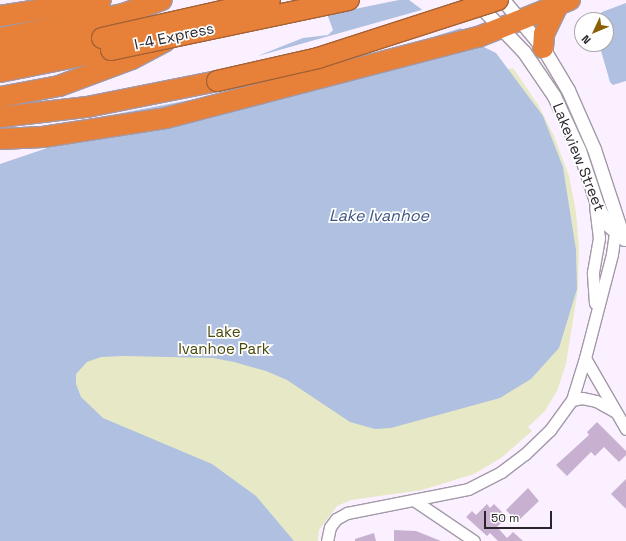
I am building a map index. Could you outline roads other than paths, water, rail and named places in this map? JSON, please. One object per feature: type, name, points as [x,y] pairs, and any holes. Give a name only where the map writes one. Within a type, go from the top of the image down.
[{"type":"highway","points":[[0,16],[101,0]]},
{"type":"highway","points":[[0,38],[122,14],[162,0]]},
{"type":"highway","points":[[0,97],[59,86],[125,62],[243,0]]},
{"type":"highway","name":"I-4 Express","points":[[0,72],[270,0]]},
{"type":"highway","name":"I-4 Express","points":[[0,54],[107,44],[348,0]]},
{"type":"highway","points":[[0,117],[87,107],[217,81],[318,58],[498,0]]},
{"type":"highway","points":[[0,139],[43,137],[166,118],[478,37],[564,3]]},
{"type":"highway","points":[[543,48],[544,34],[564,3]]},
{"type":"street","name":"Lakeview Street","points":[[474,0],[502,27],[524,52],[559,105],[579,150],[591,192],[603,216],[622,238]]},
{"type":"street","name":"Lakeview Street","points":[[503,0],[543,48],[568,90],[588,133],[622,238]]},
{"type":"street","points":[[591,192],[598,222],[599,238],[593,272],[595,312]]},
{"type":"street","points":[[327,541],[330,527],[336,519],[347,513],[415,501],[468,489],[501,472],[525,454],[550,430],[572,400],[585,358],[595,312],[622,238]]},
{"type":"street","points":[[585,358],[614,411],[626,429]]},
{"type":"street","points":[[572,400],[582,398],[596,401],[614,411]]},
{"type":"street","points":[[415,501],[474,541]]},
{"type":"water","name":"Lake Ivanhoe","points":[[322,0],[409,0],[432,17],[470,32],[484,47],[496,53],[543,116],[563,167],[576,250],[577,289],[559,348],[531,379],[500,398],[391,428],[375,429],[350,422],[287,380],[266,371],[234,362],[213,358],[124,356],[101,357],[87,362],[76,374],[76,384],[81,397],[103,418],[212,464],[256,496],[294,541],[0,541],[0,164],[62,143],[74,122],[227,93],[239,84],[260,55],[303,38],[328,35],[333,30]]},
{"type":"water","points":[[626,3],[626,81],[613,85],[610,82],[601,52],[614,52],[614,12],[602,12]]},
{"type":"park label","name":"Lake Ivanhoe Park","points":[[224,340]]}]
